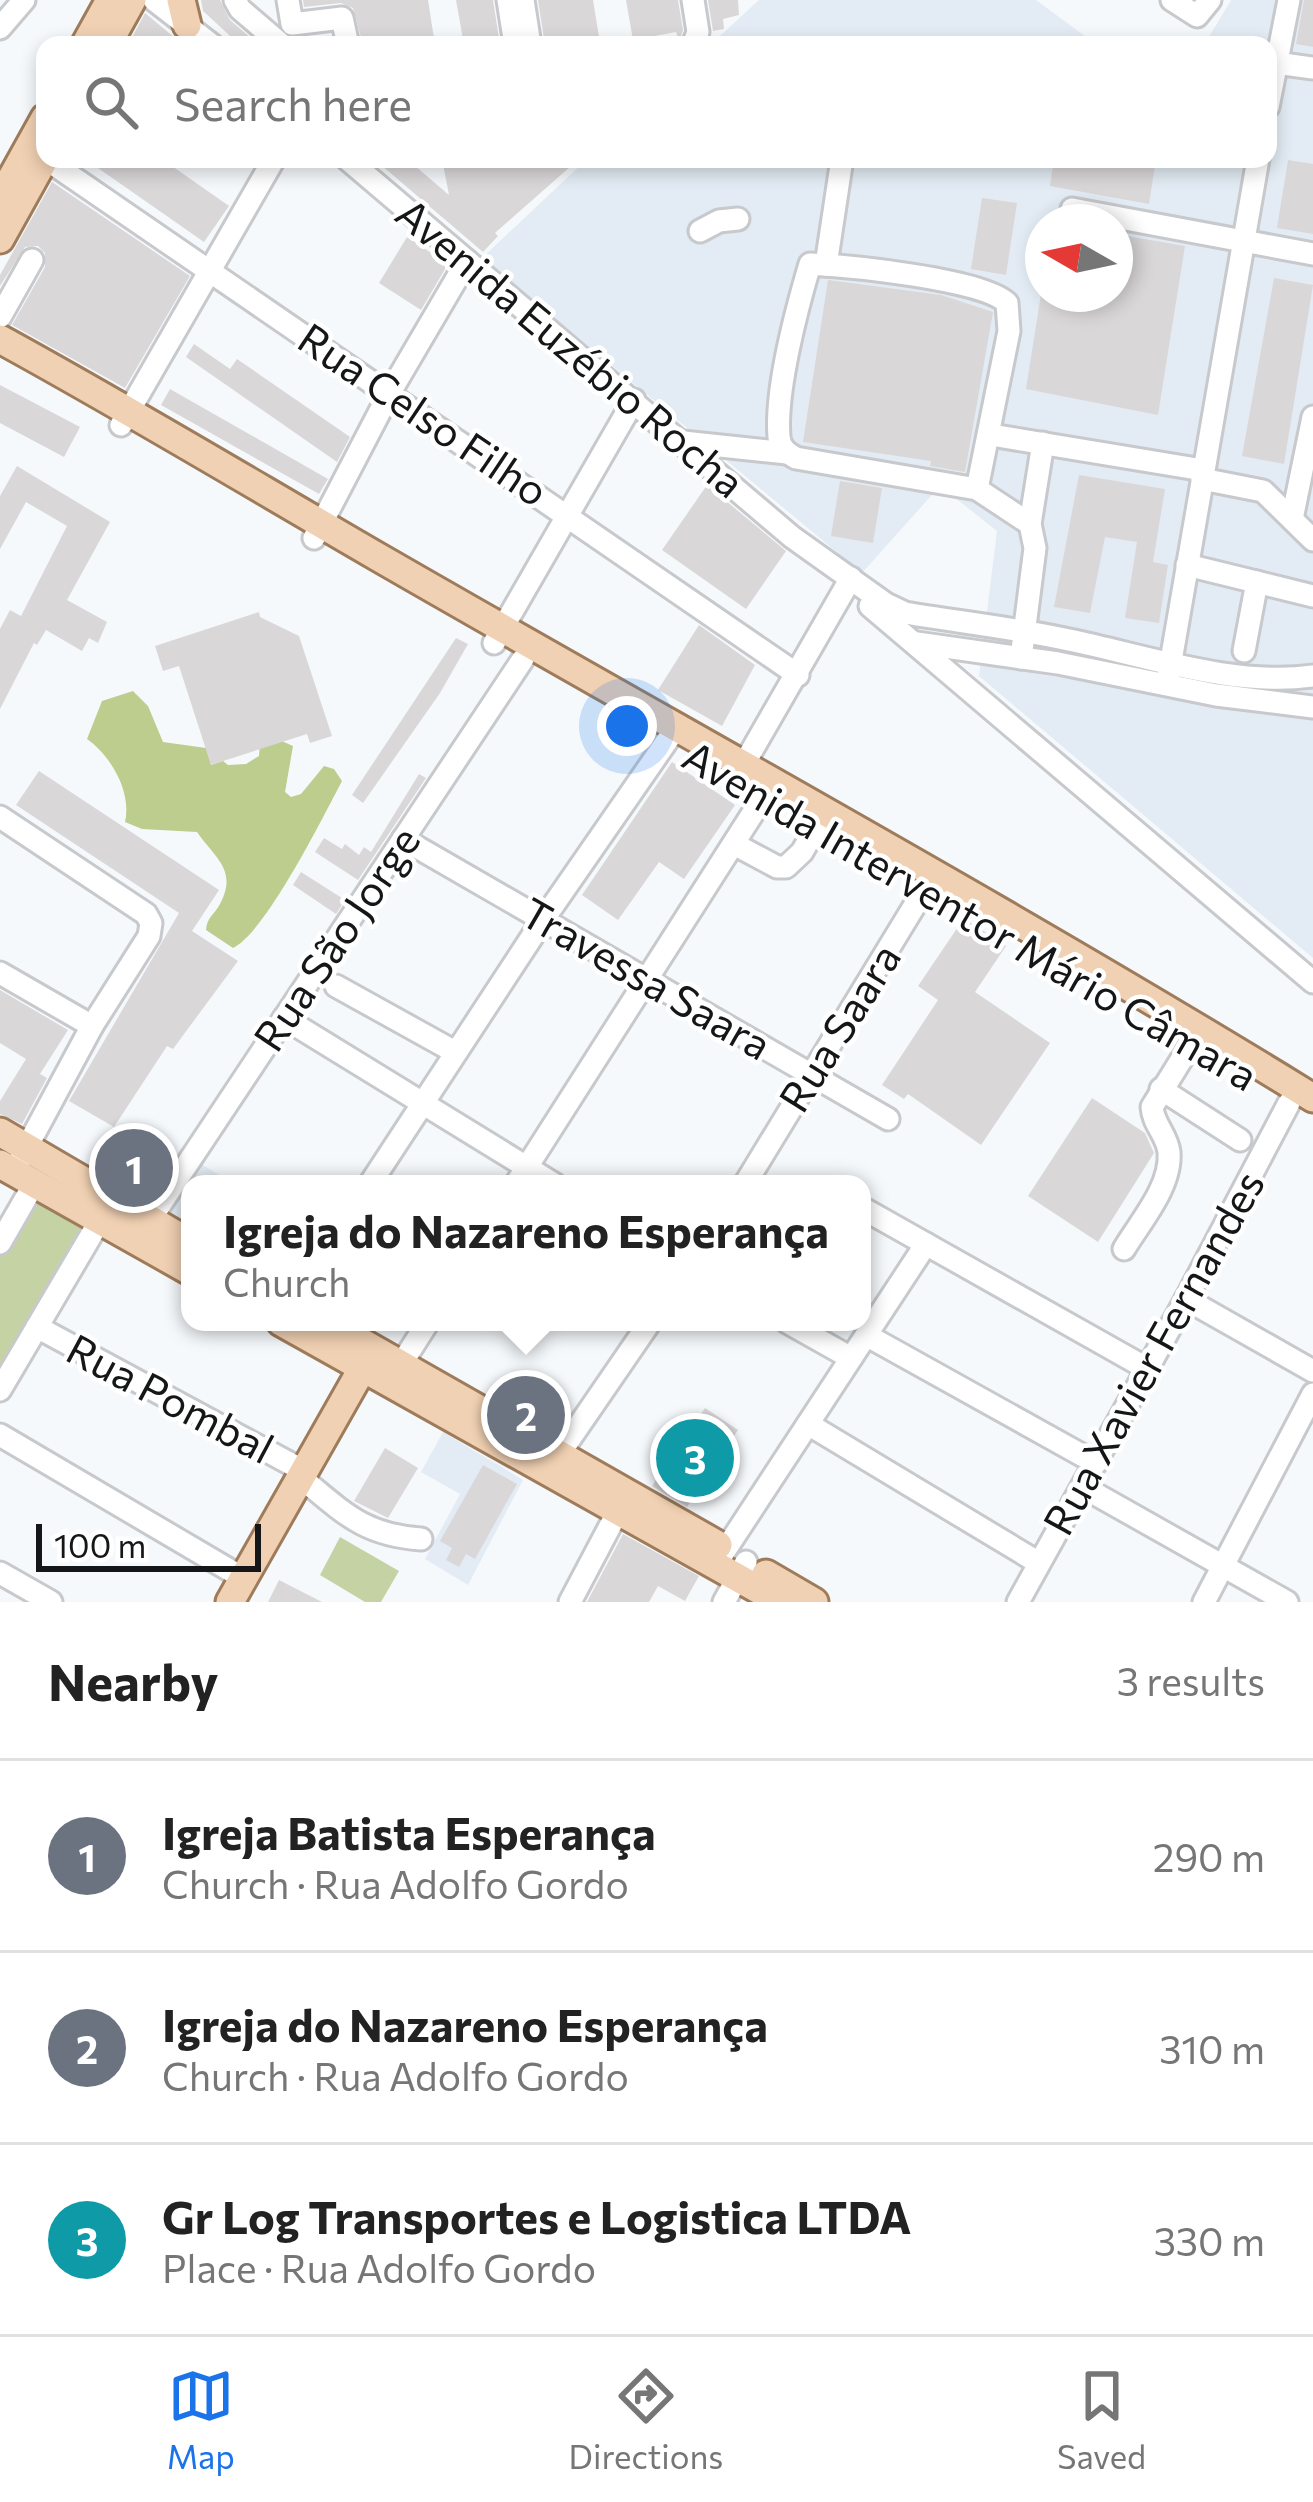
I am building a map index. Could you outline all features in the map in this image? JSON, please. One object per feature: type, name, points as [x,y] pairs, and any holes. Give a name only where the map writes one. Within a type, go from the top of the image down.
[{"type":"main road","points":[[90,36],[110,0]]},
{"type":"main road","points":[[112,36],[132,0]]},
{"type":"main road","points":[[0,199],[36,134]]},
{"type":"main road","points":[[0,239],[39,168]]},
{"type":"main road","name":"Avenida Interventor Mário Câmara","points":[[0,339],[318,531],[931,880],[1305,1106]]},
{"type":"main road","name":"Avenida Interventor Mário Câmara","points":[[0,361],[125,417]]},
{"type":"main road","name":"Avenida Interventor Mário Câmara","points":[[499,634],[523,659],[674,732]]},
{"type":"main road","name":"Avenida Interventor Mário Câmara","points":[[1089,973],[1191,1044],[1305,1106]]},
{"type":"main road","points":[[0,1132],[19,1167],[106,1209],[181,1264]]},
{"type":"main road","points":[[106,1209],[150,1220],[181,1238]]},
{"type":"main road","points":[[302,1331],[368,1359],[558,1456],[781,1602]]},
{"type":"main road","points":[[336,1331],[368,1359]]},
{"type":"main road","points":[[236,1590],[368,1359]]},
{"type":"main road","points":[[395,1374],[618,1511],[658,1522]]},
{"type":"main road","points":[[730,1571],[814,1602]]},
{"type":"street","points":[[0,28],[24,0]]},
{"type":"street","points":[[235,0],[240,9],[287,36]]},
{"type":"street","points":[[288,0],[290,36]]},
{"type":"street","points":[[508,0],[514,36]]},
{"type":"street","points":[[523,0],[529,36]]},
{"type":"street","points":[[693,0],[696,36]]},
{"type":"street","points":[[1172,0],[1204,8]]},
{"type":"street","points":[[1277,58],[1289,0]]},
{"type":"street","points":[[171,7],[202,36]]},
{"type":"street","points":[[295,36],[342,18],[346,36]]},
{"type":"street","points":[[1277,63],[1313,68]]},
{"type":"street","name":"Rua Celso Filho","points":[[60,168],[798,674]]},
{"type":"street","points":[[125,417],[269,168]]},
{"type":"street","name":"Avenida Euzébio Rocha","points":[[358,168],[1313,982]]},
{"type":"street","points":[[826,265],[841,168]]},
{"type":"street","points":[[1168,673],[1256,168]]},
{"type":"street","points":[[700,231],[719,221],[738,219]]},
{"type":"street","points":[[1133,221],[1313,254]]},
{"type":"street","points":[[0,317],[9,280],[32,260]]},
{"type":"street","points":[[318,531],[389,394],[467,261]]},
{"type":"street","points":[[787,453],[779,438],[794,326],[810,264],[932,279],[992,292],[1010,309],[1010,331],[977,489]]},
{"type":"street","points":[[499,634],[634,400]]},
{"type":"street","points":[[1292,519],[1313,417]]},
{"type":"street","points":[[991,434],[1203,474],[1263,491],[1313,540]]},
{"type":"street","points":[[683,442],[787,453],[977,489],[1030,524]]},
{"type":"street","points":[[1021,658],[1035,548],[1030,524],[1043,443]]},
{"type":"street","points":[[1187,565],[1313,596]]},
{"type":"street","points":[[1244,651],[1257,582]]},
{"type":"street","points":[[741,771],[849,583]]},
{"type":"street","name":"Avenida Euzébio Rocha","points":[[849,583],[895,609],[1025,632],[1168,673]]},
{"type":"street","points":[[965,623],[968,692]]},
{"type":"street","points":[[916,643],[1168,673],[1283,679],[1313,676]]},
{"type":"street","name":"Rua São Jorge","points":[[150,1220],[523,659]]},
{"type":"street","points":[[1168,673],[1216,695],[1313,707]]},
{"type":"street","points":[[376,1175],[543,920],[674,732]]},
{"type":"street","points":[[522,1175],[769,788]]},
{"type":"street","points":[[0,817],[146,914],[151,923],[149,936],[92,1026],[19,1167],[0,1243]]},
{"type":"street","points":[[734,844],[776,867],[786,867],[802,852],[822,818]]},
{"type":"street","name":"Travessa Saara","points":[[403,839],[888,1119]]},
{"type":"street","name":"Rua Saara","points":[[750,1175],[931,880]]},
{"type":"street","points":[[0,973],[92,1026]]},
{"type":"street","points":[[336,986],[455,1052]]},
{"type":"street","points":[[284,1018],[422,1103],[520,1175]]},
{"type":"street","points":[[1124,1250],[1165,1181],[1169,1165],[1165,1137],[1153,1117],[1153,1107],[1191,1044]]},
{"type":"street","points":[[1161,1089],[1240,1140]]},
{"type":"street","name":"Rua Xavier Fernandes","points":[[1018,1602],[1146,1368],[1305,1106]]},
{"type":"street","points":[[0,1390],[106,1209]]},
{"type":"street","points":[[871,1213],[1146,1368]]},
{"type":"street","points":[[871,1327],[926,1244]]},
{"type":"street","points":[[1186,1299],[1313,1372]]},
{"type":"street","name":"Rua Pombal","points":[[37,1328],[302,1474],[365,1527],[383,1535],[421,1539]]},
{"type":"street","points":[[395,1374],[422,1331]]},
{"type":"street","points":[[558,1456],[644,1331]]},
{"type":"street","points":[[803,1331],[851,1358]]},
{"type":"street","points":[[730,1571],[808,1424],[869,1331]]},
{"type":"street","points":[[866,1335],[1096,1463]]},
{"type":"street","points":[[1204,1602],[1313,1394]]},
{"type":"street","points":[[808,1424],[1039,1563]]},
{"type":"street","points":[[0,1435],[236,1590]]},
{"type":"street","points":[[1083,1487],[1286,1602]]},
{"type":"street","points":[[570,1602],[618,1511]]},
{"type":"street","points":[[0,1573],[25,1596],[51,1602]]},
{"type":"shaded area","points":[[759,0],[1036,0],[1085,36],[720,36]]},
{"type":"shaded area","points":[[1231,0],[1313,0],[1313,958],[979,676],[997,531],[940,486],[862,573],[482,258],[577,168],[1277,168],[1277,36],[1209,36]]},
{"type":"shaded area","points":[[198,1162],[219,1175],[190,1175]]},
{"type":"shaded area","points":[[181,1189],[181,1231],[162,1219]]},
{"type":"shaded area","points":[[443,1432],[523,1480],[468,1585],[425,1559],[460,1494],[421,1472]]},
{"type":"green space","points":[[133,691],[148,706],[163,742],[206,748],[211,765],[223,761],[246,764],[259,756],[260,742],[277,739],[293,746],[285,792],[291,797],[301,794],[324,766],[334,769],[342,781],[277,898],[233,948],[206,930],[227,882],[217,857],[197,832],[142,829],[125,822],[118,776],[87,739],[102,701]]},
{"type":"green space","points":[[38,1192],[90,1223],[0,1377],[0,1257]]},
{"type":"green space","points":[[340,1537],[399,1571],[381,1602],[365,1602],[320,1575]]},
{"type":"building","points":[[201,0],[220,0],[230,20],[249,36],[230,36],[203,11]]},
{"type":"building","points":[[303,0],[428,0],[434,36],[361,36],[353,8],[341,3],[304,7]]},
{"type":"building","points":[[456,0],[493,0],[499,36],[462,36]]},
{"type":"building","points":[[538,0],[593,0],[599,36],[544,36]]},
{"type":"building","points":[[626,0],[678,0],[681,36],[676,32],[632,36]]},
{"type":"building","points":[[708,0],[738,0],[739,15],[723,19],[724,29],[713,31]]},
{"type":"building","points":[[1304,0],[1313,0],[1313,47],[1296,44]]},
{"type":"building","points":[[145,13],[173,36],[133,36]]},
{"type":"building","points":[[1288,160],[1313,164],[1313,234],[1277,228]]},
{"type":"building","points":[[98,168],[175,168],[229,206],[204,242]]},
{"type":"building","points":[[385,168],[418,168],[449,195],[444,168],[569,168],[495,233],[498,236],[483,252]]},
{"type":"building","points":[[1053,168],[1155,168],[1149,204],[1050,186]]},
{"type":"building","points":[[52,182],[190,276],[125,388],[12,325],[45,267],[45,253],[38,246],[25,247],[0,286],[0,275]]},
{"type":"building","points":[[982,198],[1017,203],[1006,275],[971,269]]},
{"type":"building","points":[[407,237],[448,264],[421,310],[379,283]]},
{"type":"building","points":[[1133,237],[1185,246],[1158,415],[1026,389],[1038,312],[1133,312]]},
{"type":"building","points":[[1274,278],[1313,285],[1284,464],[1242,456]]},
{"type":"building","points":[[828,280],[941,295],[993,312],[965,472],[930,466],[931,461],[803,442]]},
{"type":"building","points":[[194,344],[230,369],[237,359],[350,437],[337,462],[186,357]]},
{"type":"building","points":[[0,385],[80,427],[64,457],[0,423]]},
{"type":"building","points":[[170,389],[328,479],[319,494],[161,405]]},
{"type":"building","points":[[17,466],[110,522],[67,600],[107,622],[98,643],[89,638],[82,651],[46,630],[34,643],[0,709],[0,629],[10,610],[21,616],[67,526],[26,502],[0,549],[0,496]]},
{"type":"building","points":[[1079,475],[1165,489],[1153,562],[1168,565],[1159,623],[1125,618],[1137,542],[1105,537],[1090,613],[1054,607]]},
{"type":"building","points":[[840,481],[882,488],[873,543],[831,536]]},
{"type":"building","points":[[707,485],[786,551],[746,609],[662,550]]},
{"type":"building","points":[[259,612],[260,617],[299,636],[332,736],[310,743],[307,734],[211,765],[179,666],[163,671],[155,646]]},
{"type":"building","points":[[699,625],[755,665],[722,726],[658,690]]},
{"type":"building","points":[[456,638],[468,644],[440,693],[363,803],[352,795]]},
{"type":"building","points":[[672,762],[735,805],[684,879],[659,862],[618,920],[582,895]]},
{"type":"building","points":[[39,771],[219,890],[192,931],[238,961],[173,1049],[167,1046],[114,1127],[69,1101],[179,913],[16,805]]},
{"type":"building","points":[[419,774],[426,778],[358,880],[315,852],[324,838],[342,849],[345,844],[359,855],[364,847],[371,852]]},
{"type":"building","points":[[301,872],[345,900],[336,914],[293,885]]},
{"type":"building","points":[[964,918],[1006,946],[975,992],[1050,1043],[981,1145],[908,1094],[904,1099],[882,1085],[938,1000],[918,986]]},
{"type":"building","points":[[0,990],[68,1030],[40,1074],[47,1078],[22,1124],[0,1114],[0,1101],[26,1059],[0,1043]]},
{"type":"building","points":[[1092,1098],[1145,1133],[1154,1153],[1098,1242],[1028,1196]]},
{"type":"building","points":[[124,1125],[174,1156],[147,1197],[97,1168]]},
{"type":"building","points":[[705,1408],[738,1430],[687,1507],[652,1486]]},
{"type":"building","points":[[385,1448],[418,1468],[388,1518],[354,1501]]},
{"type":"building","points":[[483,1465],[517,1484],[475,1559],[466,1554],[459,1567],[446,1560],[452,1548],[440,1541]]},
{"type":"building","points":[[623,1534],[699,1576],[685,1601],[658,1586],[649,1602],[587,1602]]},
{"type":"building","points":[[279,1580],[322,1602],[268,1602]]},
{"type":"place","name":"Igreja Batista Esperança","points":[[134,1168]]},
{"type":"place","name":"Igreja do Nazareno Esperança","points":[[526,1415]]},
{"type":"place","name":"Gr Log Transportes e Logistica LTDA","points":[[695,1458]]}]
